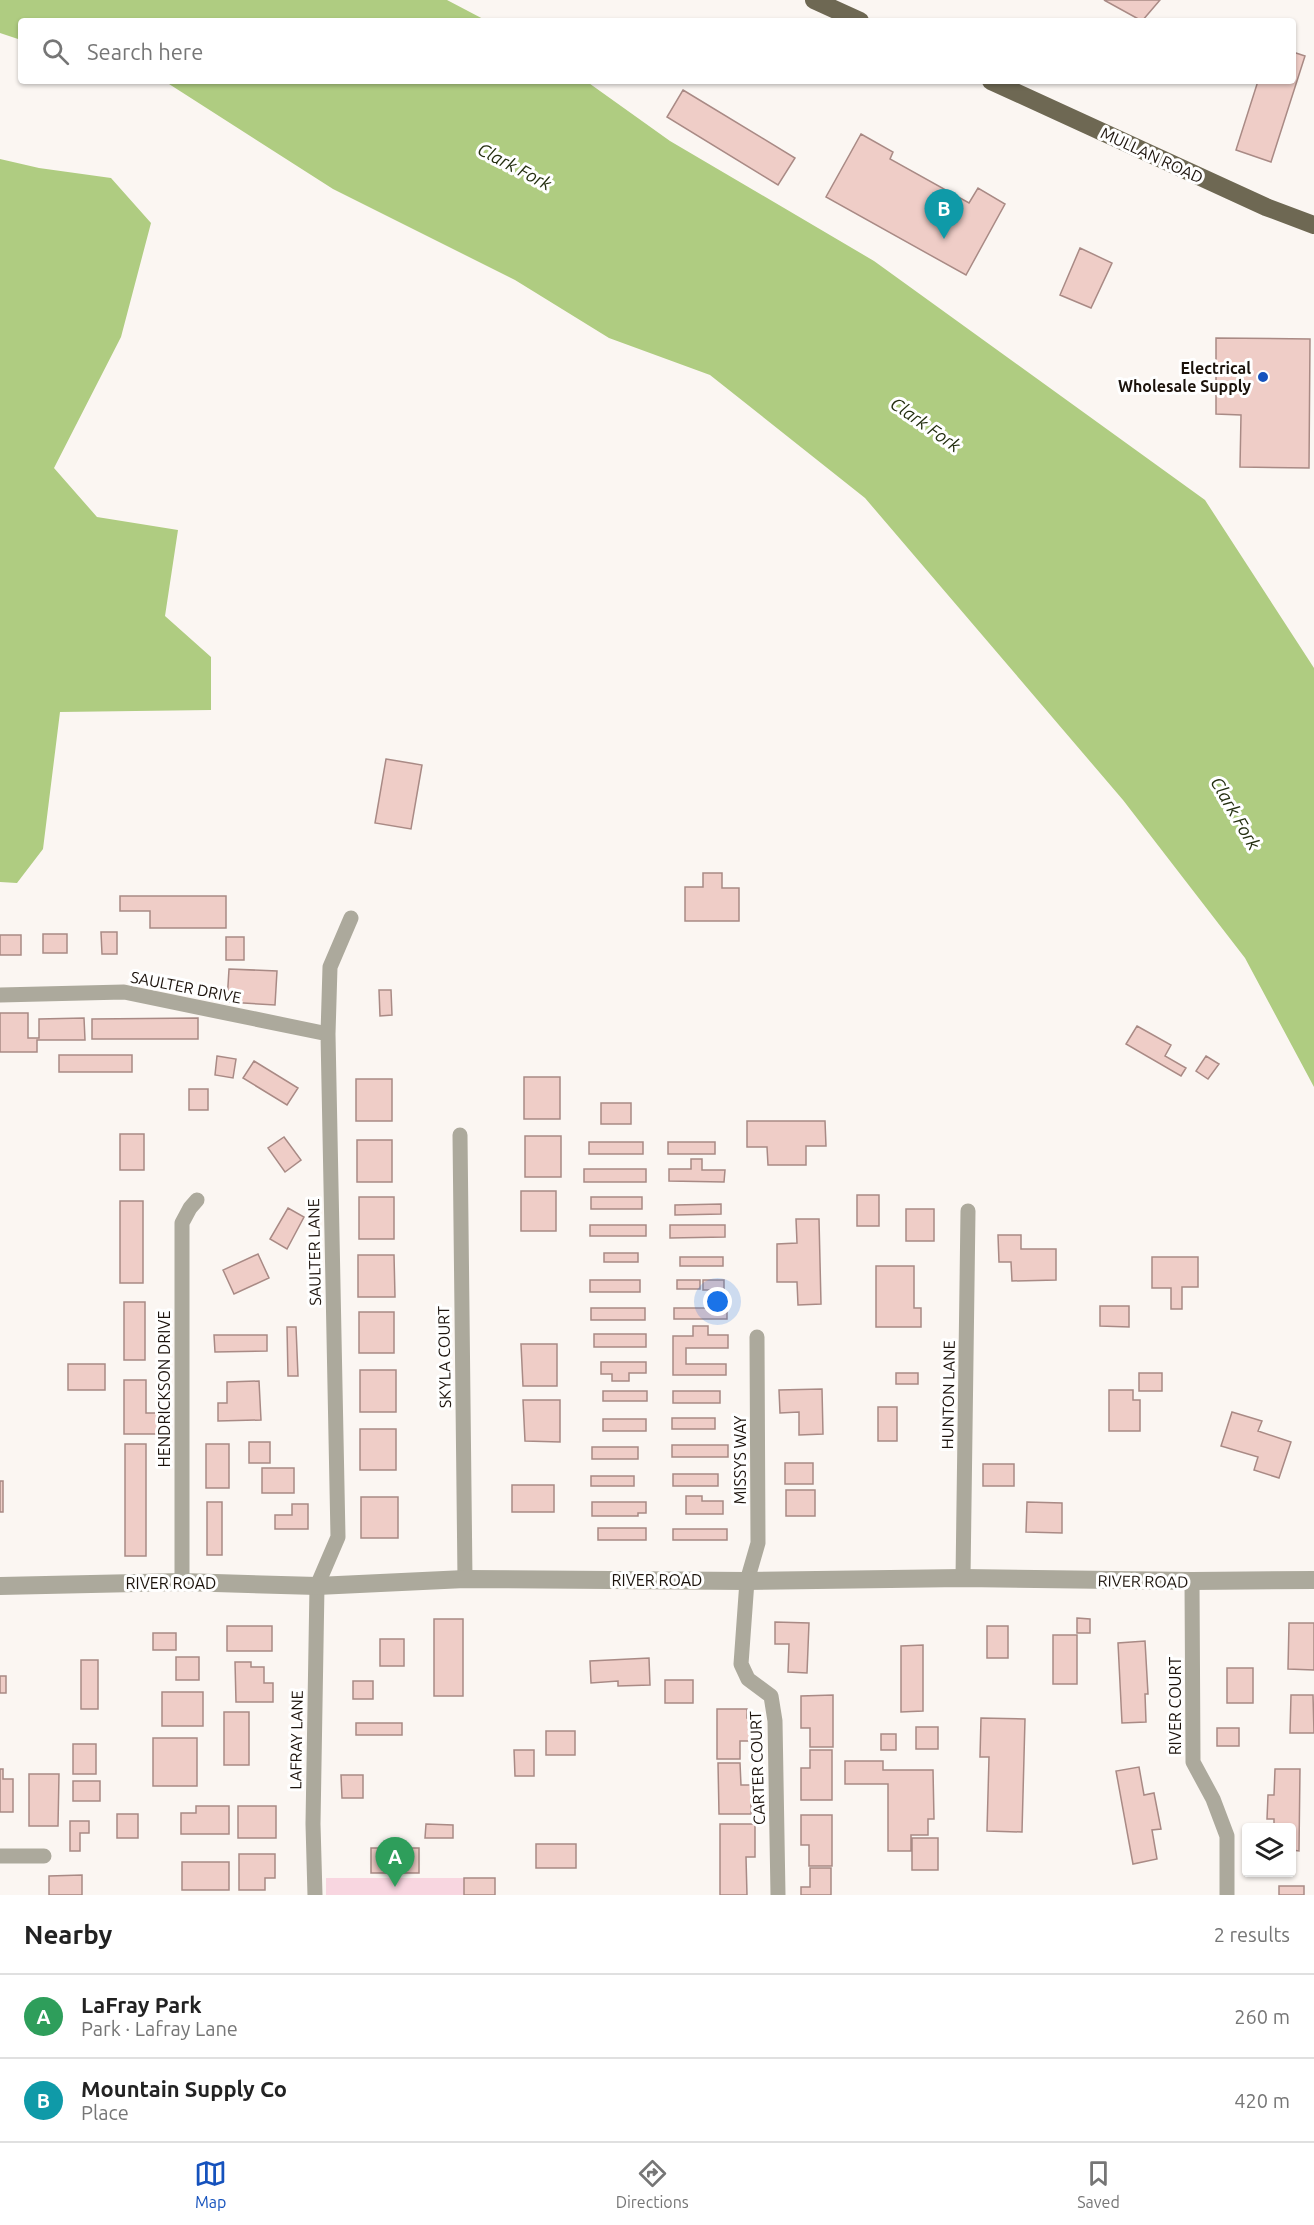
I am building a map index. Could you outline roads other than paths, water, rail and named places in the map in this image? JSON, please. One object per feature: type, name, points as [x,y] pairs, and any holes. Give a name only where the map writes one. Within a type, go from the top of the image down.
[{"type":"main road","points":[[814,0],[853,18]]},
{"type":"main road","name":"MULLAN ROAD","points":[[998,84],[1266,207],[1314,225]]},
{"type":"street","name":"SAULTER LANE","points":[[317,1586],[338,1537],[328,1034],[330,967],[351,918]]},
{"type":"street","name":"SAULTER DRIVE","points":[[0,995],[124,992],[328,1034]]},
{"type":"street","name":"SKYLA COURT","points":[[460,1135],[465,1579]]},
{"type":"street","name":"HENDRICKSON DRIVE","points":[[182,1582],[182,1222],[196,1200]]},
{"type":"street","name":"HUNTON LANE","points":[[963,1578],[968,1211]]},
{"type":"street","name":"MISSYS WAY","points":[[747,1581],[758,1543],[757,1337]]},
{"type":"street","name":"RIVER ROAD","points":[[0,1586],[182,1582],[317,1586],[465,1579],[1314,1580]]},
{"type":"street","name":"CARTER COURT","points":[[747,1581],[741,1664],[748,1679],[771,1696],[776,1721],[778,1895]]},
{"type":"street","name":"RIVER COURT","points":[[1192,1581],[1193,1762],[1213,1799],[1227,1836],[1227,1895]]},
{"type":"street","name":"LAFRAY LANE","points":[[315,1895],[313,1824],[317,1586]]},
{"type":"street","points":[[0,1856],[44,1856]]},
{"type":"water","points":[[0,0],[447,0],[481,18],[18,18],[18,39],[0,33]]},
{"type":"water","name":"Clark Fork","points":[[169,84],[590,84],[670,141],[874,261],[1205,500],[1314,668],[1314,1087],[1245,958],[1123,800],[865,498],[710,375],[609,338],[515,280],[333,189]]},
{"type":"water","points":[[0,159],[39,168],[111,178],[151,223],[121,337],[54,468],[97,517],[178,530],[165,616],[211,657],[211,710],[60,712],[43,849],[17,883],[0,882]]},
{"type":"place","name":"Mountain Supply Co","points":[[944,239]]},
{"type":"place","name":"Electrical Wholesale Supply","points":[[1263,377]]},
{"type":"place","name":"LaFray Park","points":[[395,1887]]}]
